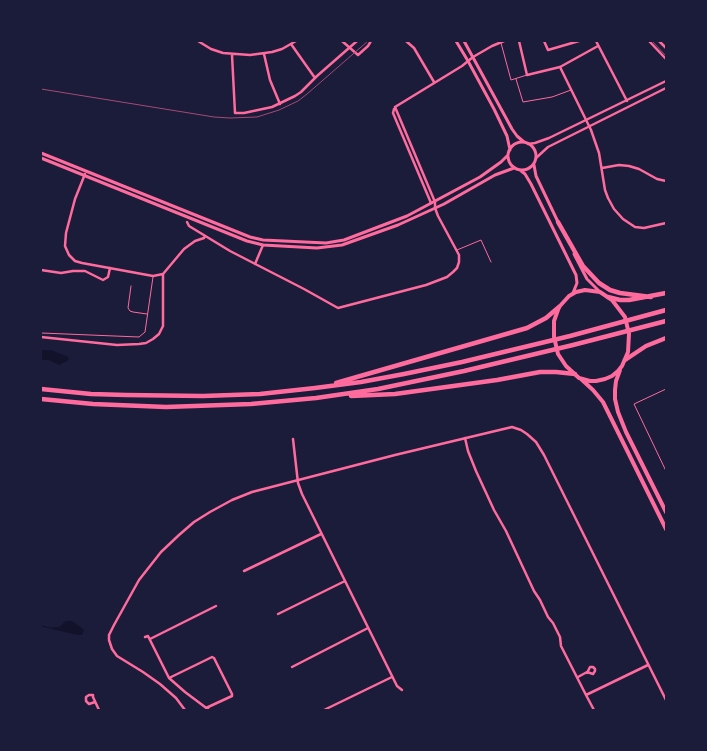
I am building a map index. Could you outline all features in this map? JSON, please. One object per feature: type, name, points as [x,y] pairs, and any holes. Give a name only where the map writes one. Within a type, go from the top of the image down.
[{"type":"highway","points":[[558,222],[583,266],[599,283],[620,294],[651,296]]},
{"type":"highway","points":[[608,297],[635,300],[666,293]]},
{"type":"highway","points":[[315,388],[527,328],[537,324],[559,307]]},
{"type":"highway","points":[[41,389],[117,395],[203,396],[260,394],[315,388],[414,372],[584,332],[666,310]]},
{"type":"highway","points":[[330,397],[417,382],[666,321]]},
{"type":"highway","points":[[625,360],[646,346],[666,338]]},
{"type":"highway","points":[[41,399],[93,404],[166,407],[251,404],[330,397],[377,396],[497,380],[540,372],[556,372],[577,376]]},
{"type":"main road","points":[[456,41],[503,128],[510,150]]},
{"type":"main road","points":[[464,41],[512,129],[535,152],[534,164],[529,169],[520,170]]},
{"type":"main road","points":[[41,153],[244,235],[263,240],[322,243],[344,240],[407,216],[433,203],[480,177],[501,162],[517,143],[524,142]]},
{"type":"main road","points":[[508,155],[510,164],[525,174],[531,184],[576,275],[577,283],[573,294]]},
{"type":"main road","points":[[41,158],[241,239],[263,245],[317,248],[342,245],[398,226],[495,175],[514,168]]},
{"type":"main road","points":[[534,164],[536,176],[585,276],[591,284],[615,303],[628,327],[628,348],[615,385],[616,406],[666,512]]},
{"type":"main road","points":[[600,292],[585,290],[566,298],[559,307],[555,317],[554,333],[556,347],[560,358],[566,366],[597,394],[606,408],[666,529]]},
{"type":"main road","points":[[577,376],[590,381],[602,380],[615,374],[622,366]]},
{"type":"street","points":[[198,41],[211,49],[232,55],[264,54],[282,49],[296,41]]},
{"type":"street","points":[[342,41],[358,54],[371,41]]},
{"type":"street","points":[[232,55],[235,113],[244,113],[259,111],[280,104],[301,92],[357,41]]},
{"type":"street","points":[[187,222],[188,227],[304,289],[335,308],[426,285],[447,277],[458,265],[457,250],[435,208],[395,107],[462,66],[473,57],[504,41]]},
{"type":"street","points":[[519,41],[527,75],[560,67],[598,46]]},
{"type":"street","points":[[544,41],[548,50],[579,41]]},
{"type":"street","points":[[596,41],[626,100]]},
{"type":"street","points":[[649,41],[666,60]]},
{"type":"street","points":[[659,41],[666,48]]},
{"type":"street","points":[[407,42],[414,48],[434,82]]},
{"type":"street","points":[[291,44],[315,78]]},
{"type":"street","points":[[264,54],[270,80],[280,104]]},
{"type":"street","points":[[560,67],[598,148],[604,187],[615,211],[632,225],[641,228],[666,223]]},
{"type":"street","points":[[528,144],[549,138],[666,81]]},
{"type":"street","points":[[536,158],[548,148],[666,88]]},
{"type":"street","points":[[602,168],[629,166],[657,179],[666,181]]},
{"type":"street","points":[[86,171],[74,199],[69,218],[65,248],[69,255],[75,260],[110,268],[153,276],[163,274]]},
{"type":"street","points":[[41,337],[117,345],[139,344],[150,341],[157,336],[163,326],[163,274],[184,249],[195,240],[205,236]]},
{"type":"street","points":[[255,264],[263,245],[263,240]]},
{"type":"street","points":[[41,270],[61,273],[85,271],[103,280],[108,277],[110,268]]},
{"type":"street","points":[[185,710],[176,698],[160,684],[116,654],[109,640],[114,624],[139,580],[161,552],[178,535],[204,515],[232,500],[259,490],[505,428],[516,428],[530,436],[544,455],[666,700]]},
{"type":"street","points":[[465,438],[476,471],[499,521],[506,531],[534,591],[553,623],[560,637],[563,650],[594,710]]},
{"type":"street","points":[[293,439],[298,480],[302,494],[397,686],[402,690]]},
{"type":"street","points":[[244,571],[321,534]]},
{"type":"street","points":[[278,614],[345,581]]},
{"type":"street","points":[[150,640],[216,606]]},
{"type":"street","points":[[292,667],[368,628]]},
{"type":"street","points":[[145,637],[148,636],[169,678],[208,709],[232,696],[212,657],[169,678]]},
{"type":"street","points":[[586,695],[648,665]]},
{"type":"street","points":[[578,677],[587,673]]},
{"type":"street","points":[[324,710],[392,676]]},
{"type":"street","points":[[96,702],[99,710]]},
{"type":"lane","points":[[500,42],[511,80],[527,75]]},
{"type":"lane","points":[[516,79],[523,102],[552,98],[571,90]]},
{"type":"lane","points":[[457,250],[481,240],[491,262]]},
{"type":"lane","points":[[41,333],[137,338],[141,336],[145,332],[153,276]]},
{"type":"lane","points":[[131,286],[128,308],[133,312],[147,314]]},
{"type":"lane","points":[[666,389],[634,404],[666,470]]},
{"type":"shaded area","points":[[41,350],[51,350],[68,357],[69,360],[59,365],[49,360],[41,360]]},
{"type":"shaded area","points":[[66,621],[72,621],[83,629],[82,635],[51,629],[59,627]]},
{"type":"waterway","points":[[41,626],[51,628]]},
{"type":"tram line","points":[[41,89],[214,117],[257,117],[298,101],[368,41]]},
{"type":"tram line","points":[[652,41],[666,56]]}]
